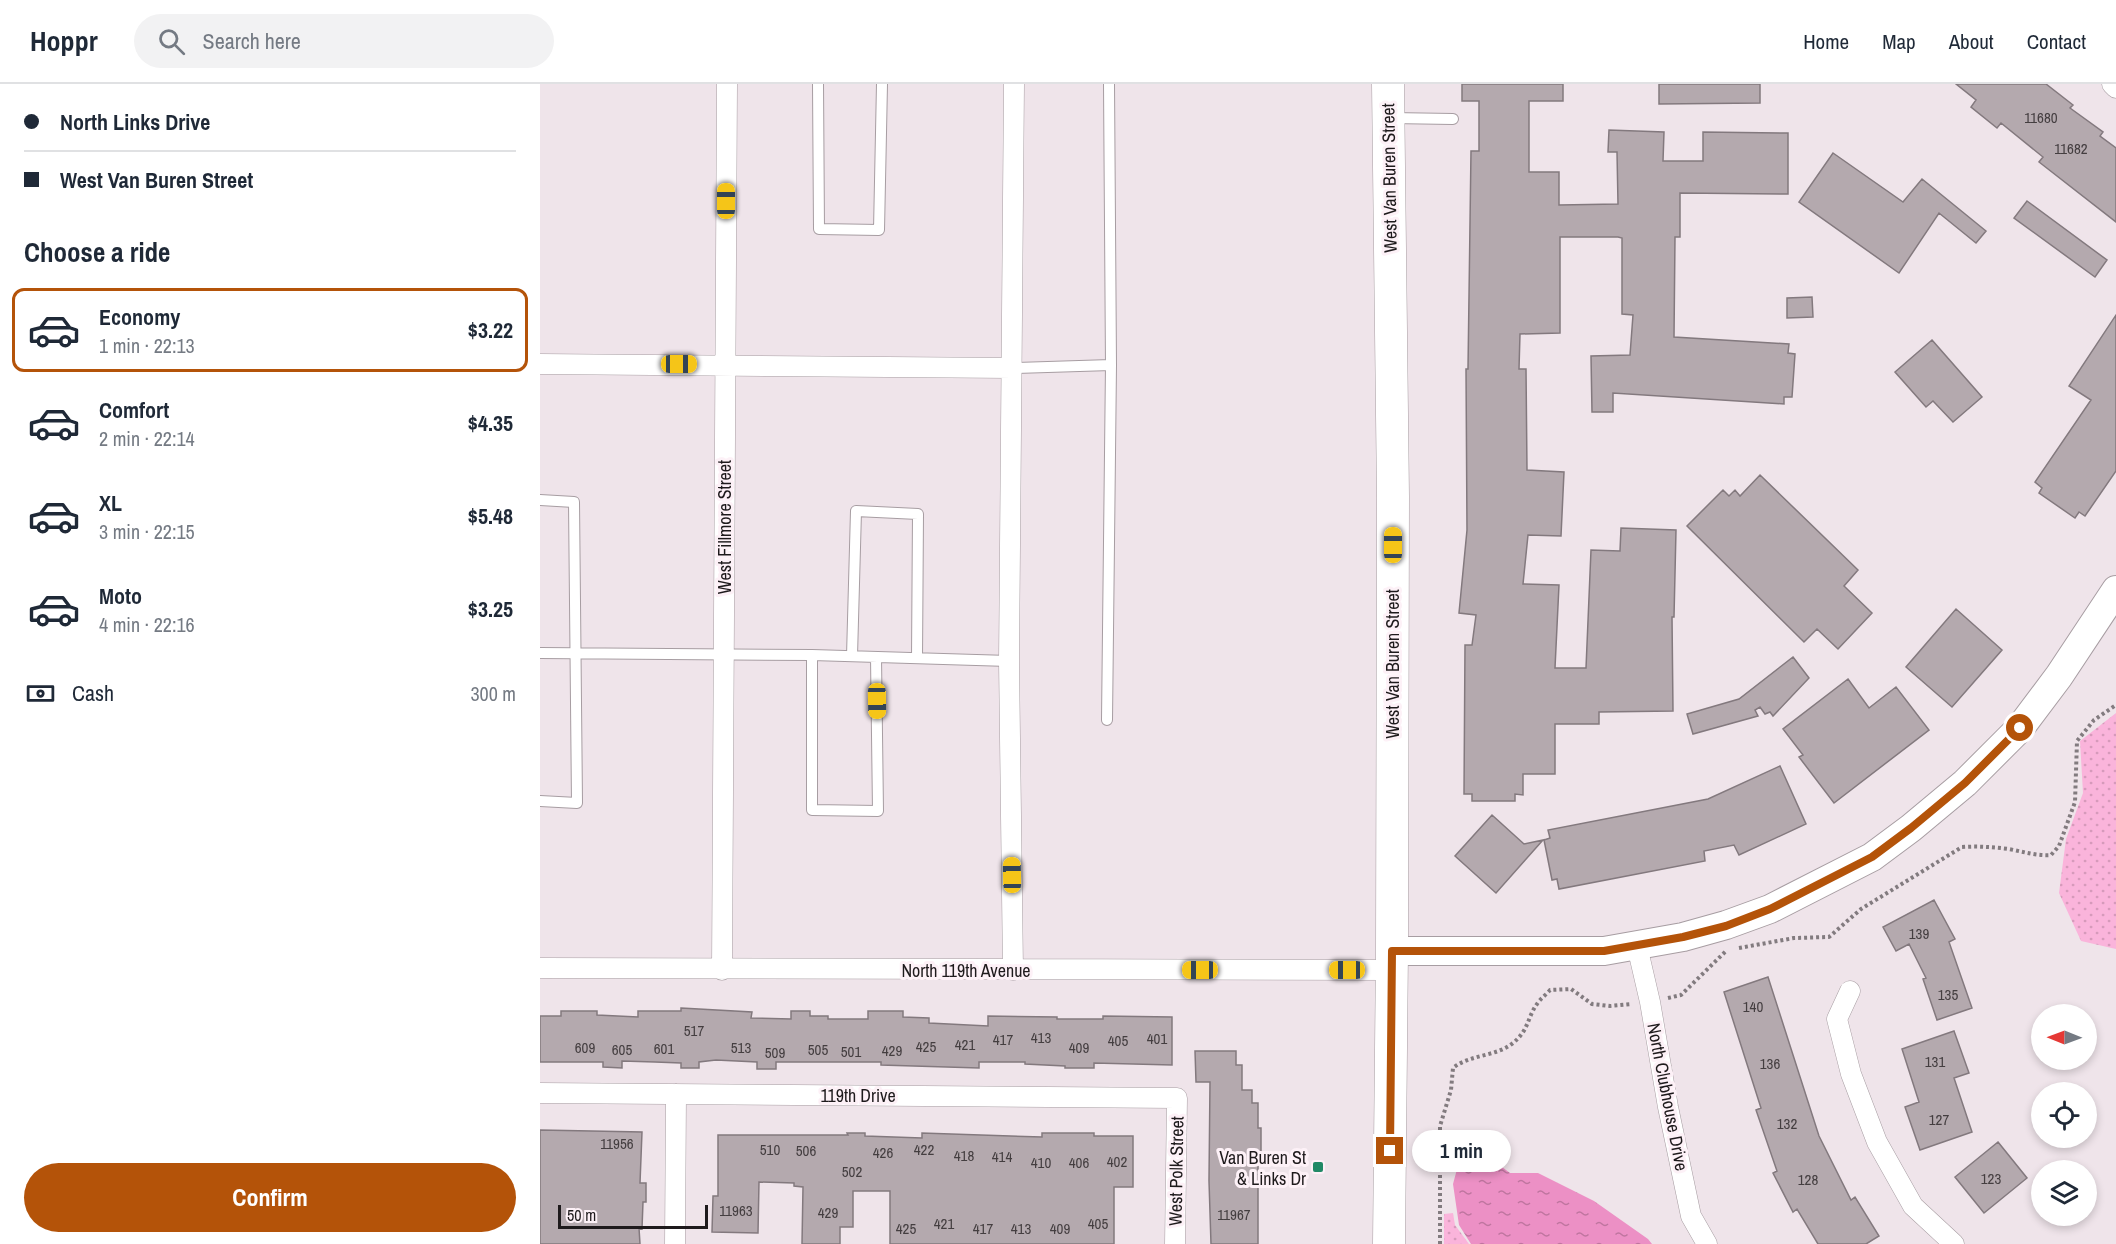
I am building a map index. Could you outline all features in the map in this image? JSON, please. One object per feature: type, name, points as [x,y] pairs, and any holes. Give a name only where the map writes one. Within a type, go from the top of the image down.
[{"type":"main road","name":"West Van Buren Street","points":[[1388,84],[1393,497],[1389,1244]]},
{"type":"street","name":"West Fillmore Street","points":[[722,970],[727,84]]},
{"type":"street","points":[[1013,970],[1009,661],[1014,84]]},
{"type":"street","points":[[2112,84],[2116,88]]},
{"type":"street","points":[[540,364],[1012,368]]},
{"type":"street","points":[[1392,960],[1577,953],[1638,946],[1726,926],[1770,909],[1872,857],[1965,783],[2020,728],[2059,676],[2116,590]]},
{"type":"street","name":"North Clubhouse Drive","points":[[1638,946],[1691,1216],[1707,1244]]},
{"type":"street","name":"North 119th Avenue","points":[[540,968],[1013,970],[1392,960]]},
{"type":"street","points":[[1850,992],[1837,1019],[1851,1074],[1877,1142],[1913,1206],[1954,1244]]},
{"type":"street","name":"119th Drive","points":[[540,1093],[1177,1098]]},
{"type":"street","points":[[675,1244],[676,1094]]},
{"type":"street","name":"West Polk Street","points":[[1175,1244],[1177,1098]]},
{"type":"lane","points":[[818,84],[819,229],[879,230],[882,84]]},
{"type":"lane","points":[[1107,720],[1111,365],[1109,84]]},
{"type":"lane","points":[[1388,118],[1453,118]]},
{"type":"lane","points":[[1012,368],[1111,365]]},
{"type":"lane","points":[[540,500],[574,502],[577,803],[540,801]]},
{"type":"lane","points":[[852,656],[856,511],[918,514],[916,658]]},
{"type":"lane","points":[[540,653],[812,655],[1009,661]]},
{"type":"lane","points":[[812,655],[812,810],[878,811],[876,657]]},
{"type":"path","points":[[1440,1244],[1440,1126],[1451,1090],[1453,1068],[1462,1061],[1511,1045],[1525,1030],[1536,1005],[1550,990],[1571,989],[1592,1004],[1610,1006],[1650,1002],[1681,995],[1724,952],[1794,938],[1829,937],[1862,909],[1962,847],[1980,846],[2039,856],[2051,855],[2059,846],[2075,802],[2077,741],[2094,720],[2116,705]]},
{"type":"shaded area","points":[[2116,713],[2116,949],[2081,941],[2059,893],[2066,839],[2083,793],[2080,741]]},
{"type":"shaded area","points":[[1453,1213],[1455,1225],[1469,1244],[1444,1244],[1444,1214]]},
{"type":"water","points":[[1474,1146],[1510,1173],[1538,1173],[1594,1201],[1652,1244],[1471,1244],[1459,1225],[1453,1184],[1460,1158]]},
{"type":"building","points":[[1462,84],[1563,84],[1563,101],[1529,101],[1529,172],[1559,172],[1559,205],[1618,204],[1617,152],[1608,152],[1609,130],[1664,132],[1663,161],[1703,161],[1703,132],[1788,133],[1788,194],[1680,193],[1680,237],[1675,237],[1674,337],[1789,344],[1788,353],[1795,354],[1792,397],[1784,397],[1784,404],[1613,393],[1613,412],[1592,412],[1591,356],[1630,355],[1633,315],[1622,314],[1622,238],[1560,237],[1560,333],[1520,334],[1519,369],[1526,369],[1527,470],[1564,472],[1561,536],[1528,535],[1523,584],[1559,585],[1555,668],[1586,668],[1591,550],[1620,551],[1621,528],[1676,530],[1674,617],[1672,617],[1673,711],[1599,712],[1599,724],[1555,724],[1555,774],[1523,774],[1523,795],[1515,794],[1515,801],[1472,801],[1472,794],[1464,794],[1465,645],[1472,645],[1476,615],[1459,613],[1467,530],[1466,369],[1468,369],[1471,151],[1479,151],[1479,101],[1462,101]]},
{"type":"building","points":[[1659,84],[1760,84],[1760,103],[1659,104]]},
{"type":"building","points":[[1956,84],[2046,84],[2073,105],[2070,108],[2103,132],[2100,136],[2116,148],[2116,222],[2039,162],[2043,157],[2001,123],[1997,128],[1971,107],[1976,100]]},
{"type":"building","points":[[1833,153],[1903,202],[1922,179],[1986,231],[1976,243],[1939,213],[1899,273],[1799,202]]},
{"type":"building","points":[[2027,201],[2107,260],[2095,277],[2014,218]]},
{"type":"building","points":[[1812,297],[1813,317],[1787,318],[1787,298]]},
{"type":"building","points":[[2116,315],[2116,471],[2085,516],[2079,512],[2075,518],[2039,493],[2042,488],[2035,482],[2091,400],[2069,386]]},
{"type":"building","points":[[1932,340],[1982,397],[1953,422],[1933,401],[1926,407],[1895,372]]},
{"type":"building","points":[[1760,475],[1858,570],[1844,586],[1872,613],[1838,649],[1817,629],[1804,642],[1687,526],[1723,490],[1729,496],[1735,490],[1740,496]]},
{"type":"building","points":[[1956,609],[2002,650],[1952,707],[1906,667]]},
{"type":"building","points":[[1793,657],[1809,678],[1773,716],[1770,712],[1765,714],[1760,707],[1755,710],[1758,716],[1693,734],[1687,714],[1739,699]]},
{"type":"building","points":[[1848,679],[1869,708],[1896,687],[1929,730],[1834,803],[1799,757],[1803,755],[1783,729]]},
{"type":"building","points":[[1780,766],[1806,824],[1739,855],[1734,845],[1704,851],[1705,861],[1559,889],[1557,879],[1552,880],[1544,840],[1550,838],[1548,830],[1708,799]]},
{"type":"building","points":[[1492,815],[1524,844],[1543,840],[1496,893],[1455,856]]},
{"type":"building","points":[[1934,900],[1955,939],[1949,942],[1972,1008],[1937,1020],[1923,979],[1926,978],[1909,944],[1896,951],[1883,927]]},
{"type":"building","points":[[1768,977],[1819,1136],[1851,1200],[1855,1197],[1879,1236],[1866,1244],[1818,1244],[1797,1209],[1793,1212],[1773,1173],[1777,1171],[1756,1110],[1761,1108],[1724,992]]},
{"type":"building","points":[[681,1008],[752,1012],[751,1018],[791,1019],[791,1011],[810,1011],[810,1016],[828,1016],[828,1019],[868,1019],[868,1011],[903,1011],[903,1017],[929,1018],[929,1023],[988,1026],[988,1016],[1057,1017],[1057,1019],[1103,1019],[1103,1016],[1172,1017],[1172,1065],[1094,1063],[1094,1068],[1065,1068],[1065,1066],[1025,1064],[1025,1062],[979,1062],[979,1068],[881,1065],[881,1062],[776,1062],[776,1069],[757,1069],[757,1062],[716,1060],[699,1062],[699,1068],[681,1068],[681,1063],[655,1062],[622,1061],[622,1068],[603,1067],[603,1062],[540,1062],[540,1016],[561,1016],[561,1011],[597,1011],[597,1015],[638,1017],[638,1011],[681,1011]]},
{"type":"building","points":[[1954,1031],[1969,1073],[1954,1078],[1972,1132],[1920,1150],[1905,1107],[1919,1102],[1902,1049]]},
{"type":"building","points":[[1195,1051],[1236,1051],[1236,1065],[1242,1065],[1242,1090],[1252,1090],[1252,1103],[1258,1103],[1261,1158],[1258,1158],[1258,1244],[1211,1244],[1210,1082],[1196,1082]]},
{"type":"building","points":[[540,1130],[642,1132],[640,1183],[646,1183],[646,1202],[643,1202],[642,1229],[639,1228],[640,1244],[540,1244]]},
{"type":"building","points":[[847,1133],[922,1138],[922,1133],[1042,1137],[1042,1133],[1094,1133],[1094,1136],[1133,1136],[1133,1187],[1114,1187],[1114,1244],[890,1244],[890,1191],[853,1191],[853,1227],[840,1227],[840,1244],[802,1244],[803,1187],[794,1186],[794,1183],[759,1182],[758,1233],[712,1232],[713,1196],[718,1196],[718,1135],[848,1135]]},
{"type":"building","points":[[1998,1142],[2027,1178],[1984,1213],[1955,1177]]},
{"type":"place","name":"Van Buren St & Links Dr","points":[[1318,1167]]},
{"type":"route","points":[[1390,1151],[1392,951],[1577,953],[1604,951],[1683,937],[1726,926],[1770,909],[1872,857],[1965,783],[2020,728]]}]
